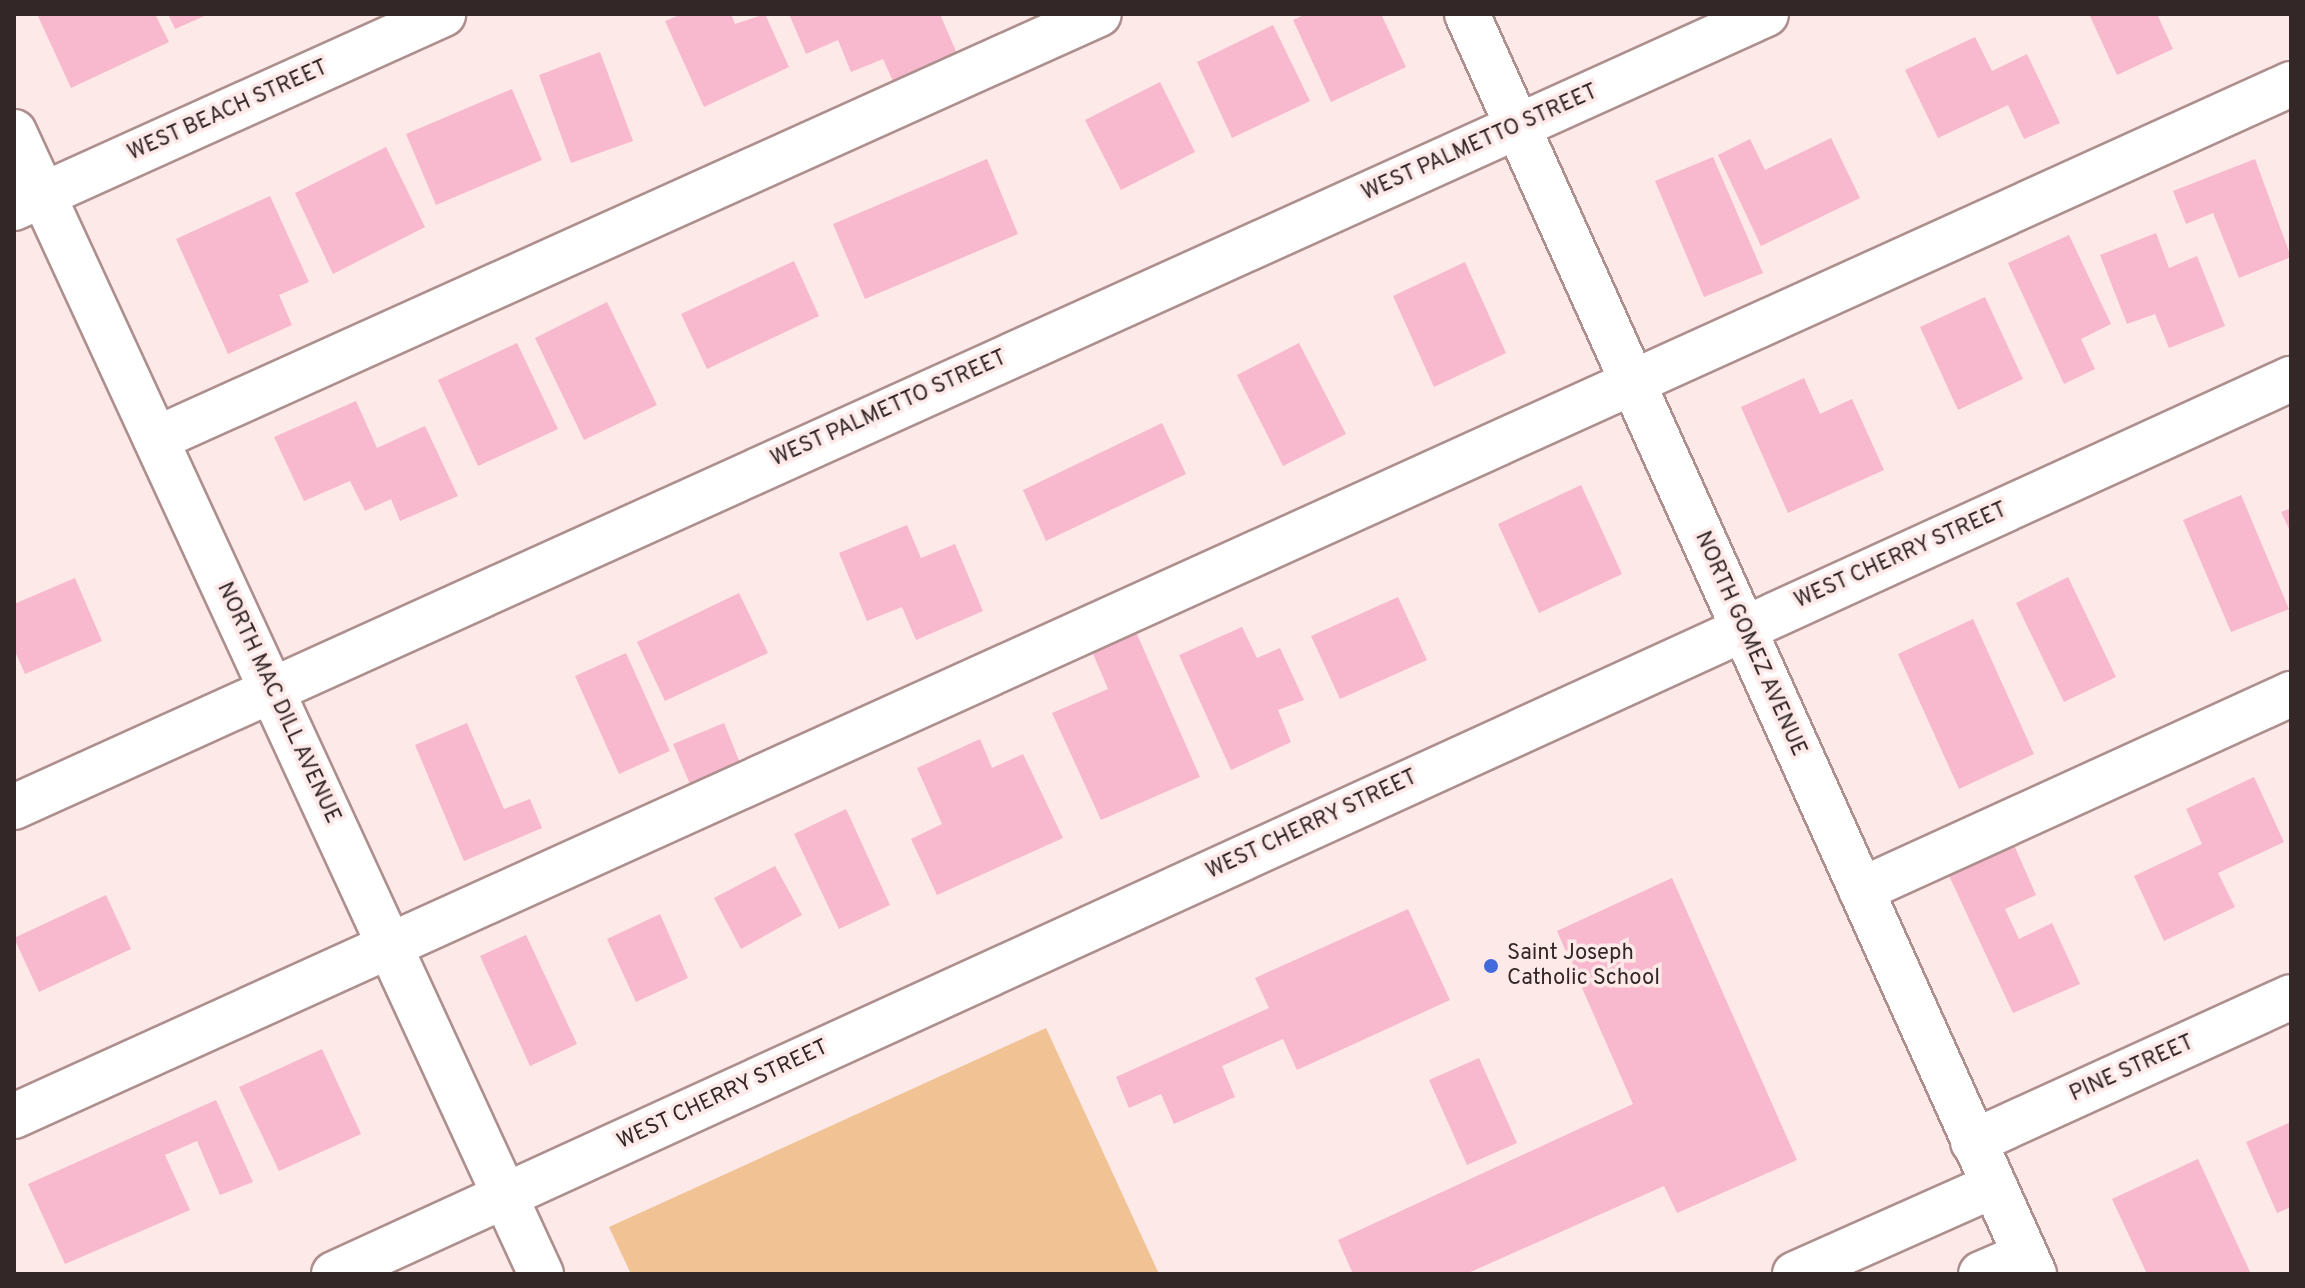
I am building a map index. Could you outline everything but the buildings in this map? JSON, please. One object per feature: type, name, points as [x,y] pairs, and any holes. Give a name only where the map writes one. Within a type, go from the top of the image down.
[{"type":"street","name":"WEST BEACH STREET","points":[[28,202],[443,14]]},
{"type":"street","points":[[156,439],[1099,14]]},
{"type":"street","name":"NORTH GOMEZ AVENUE","points":[[1467,14],[2029,1264]]},
{"type":"street","name":"WEST PALMETTO STREET","points":[[14,807],[271,687],[1766,14]]},
{"type":"street","points":[[14,1116],[388,942],[2291,84]]},
{"type":"street","name":"NORTH MAC DILL AVENUE","points":[[14,132],[28,202],[156,439],[541,1274]]},
{"type":"street","name":"WEST CHERRY STREET","points":[[334,1274],[2291,379]]},
{"type":"street","points":[[1861,890],[2291,694]]},
{"type":"street","name":"PINE STREET","points":[[1973,1142],[2291,997]]},
{"type":"street","points":[[1795,1274],[1993,1186]]},
{"type":"street","points":[[1981,1274],[2029,1264]]},
{"type":"shaded area","points":[[1046,1028],[1159,1274],[631,1274],[609,1227]]},
{"type":"place","name":"Saint Joseph Catholic School","points":[[1491,966]]}]
